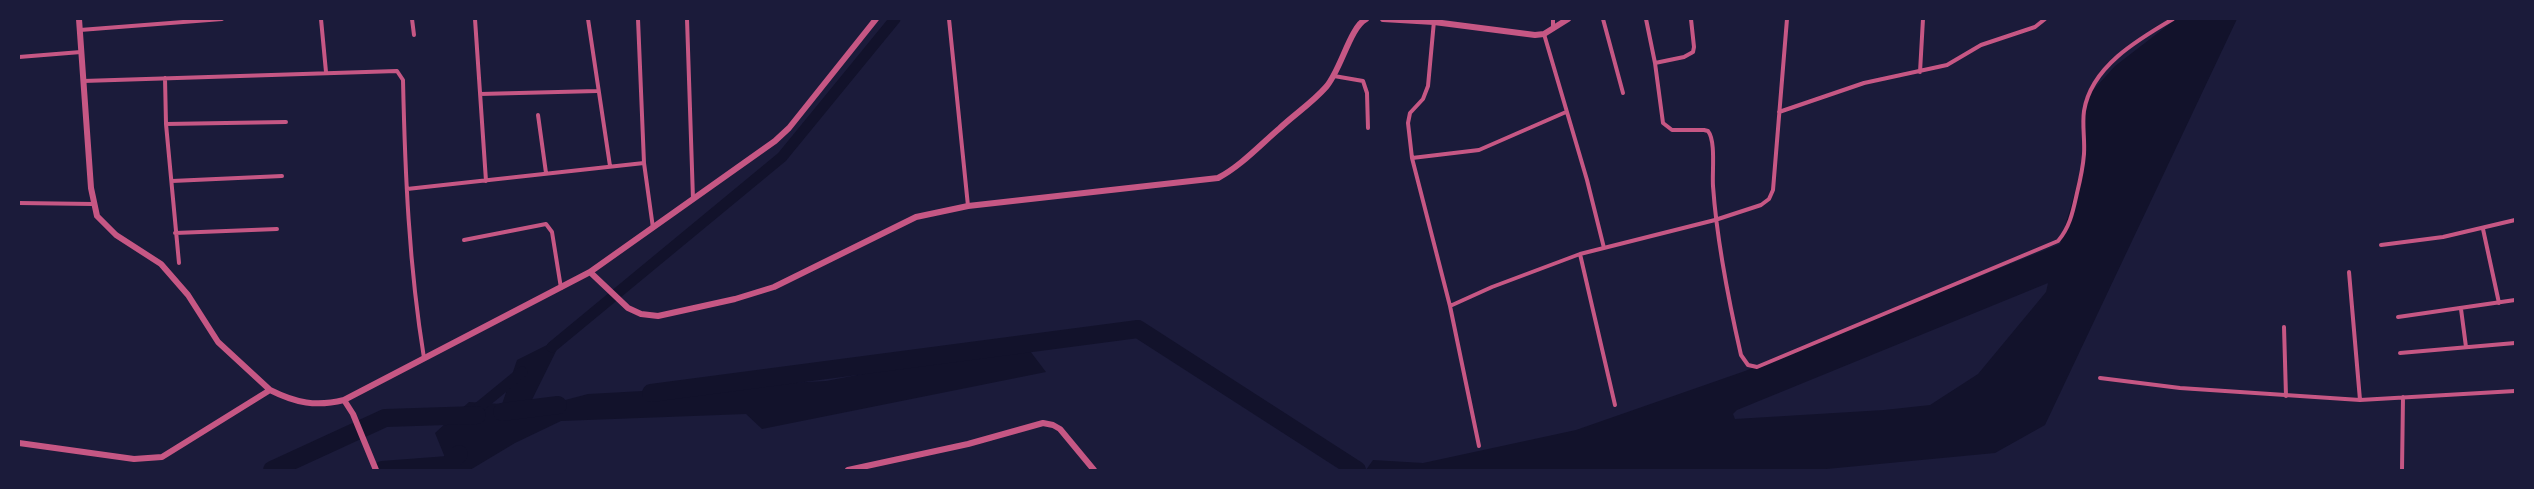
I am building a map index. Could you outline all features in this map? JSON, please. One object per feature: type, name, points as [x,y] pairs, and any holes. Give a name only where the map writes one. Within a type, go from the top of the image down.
[{"type":"street","points":[[79,19],[93,204],[97,216],[106,226],[161,264],[188,295],[218,342],[270,390],[294,402],[313,404],[344,400],[561,289],[590,272],[693,200],[784,132],[876,19]]},
{"type":"street","points":[[80,30],[158,21],[222,19]]},
{"type":"street","points":[[321,19],[326,72]]},
{"type":"street","points":[[412,19],[414,35]]},
{"type":"street","points":[[475,19],[486,181]]},
{"type":"street","points":[[588,19],[597,91],[610,166]]},
{"type":"street","points":[[638,19],[644,163],[653,228]]},
{"type":"street","points":[[687,19],[693,200]]},
{"type":"street","points":[[949,19],[968,206]]},
{"type":"street","points":[[590,272],[616,298],[641,314],[658,316],[753,294],[774,287],[916,217],[968,206],[1218,178],[1236,166],[1315,97],[1334,76],[1354,32],[1360,22],[1366,19]]},
{"type":"street","points":[[1384,19],[1434,21],[1535,35],[1544,34],[1568,19]]},
{"type":"street","points":[[1553,19],[1554,29]]},
{"type":"street","points":[[1603,19],[1623,93]]},
{"type":"street","points":[[1646,19],[1655,63],[1663,123],[1666,127],[1672,130],[1704,130],[1711,134],[1715,220],[1722,272],[1741,355],[1748,365],[1757,367],[1847,327],[2058,241],[2070,222],[2082,169],[2084,111],[2090,92],[2100,76],[2118,56],[2143,37],[2173,19]]},
{"type":"street","points":[[1655,63],[1684,57],[1693,52],[1694,47],[1691,19]]},
{"type":"street","points":[[1450,306],[1492,287],[1580,254],[1715,220],[1761,205],[1769,199],[1773,190],[1787,19]]},
{"type":"street","points":[[1920,72],[1923,19]]},
{"type":"street","points":[[1779,112],[1864,84],[1947,66],[1981,45],[2035,27],[2045,19]]},
{"type":"street","points":[[1434,21],[1428,86],[1423,99],[1408,118],[1412,158],[1450,306],[1479,446]]},
{"type":"street","points":[[1544,34],[1587,180],[1604,248]]},
{"type":"street","points":[[19,57],[81,52]]},
{"type":"street","points":[[83,81],[392,69],[401,74],[415,306],[424,358]]},
{"type":"street","points":[[1334,76],[1363,81],[1367,93],[1368,128]]},
{"type":"street","points":[[165,78],[166,124],[172,181],[175,234],[179,263]]},
{"type":"street","points":[[480,94],[597,91]]},
{"type":"street","points":[[1412,158],[1479,150],[1566,112]]},
{"type":"street","points":[[538,115],[546,173]]},
{"type":"street","points":[[166,124],[286,122]]},
{"type":"street","points":[[407,189],[644,163]]},
{"type":"street","points":[[172,181],[282,176]]},
{"type":"street","points":[[19,203],[93,204]]},
{"type":"street","points":[[2381,245],[2483,229],[2515,220]]},
{"type":"street","points":[[464,240],[546,224],[552,232],[561,289]]},
{"type":"street","points":[[175,234],[277,229]]},
{"type":"street","points":[[2483,229],[2498,303]]},
{"type":"street","points":[[1580,254],[1614,405]]},
{"type":"street","points":[[2349,272],[2360,400]]},
{"type":"street","points":[[2398,317],[2515,300]]},
{"type":"street","points":[[2461,309],[2466,347]]},
{"type":"street","points":[[2284,328],[2286,396]]},
{"type":"street","points":[[2400,353],[2515,343]]},
{"type":"street","points":[[2100,378],[2180,388],[2360,400],[2515,391]]},
{"type":"street","points":[[19,443],[134,459],[162,457],[270,390]]},
{"type":"street","points":[[2402,470],[2403,397]]},
{"type":"street","points":[[344,400],[353,414],[376,470]]},
{"type":"street","points":[[848,470],[968,444],[1043,423],[1053,425],[1060,429],[1094,470]]},
{"type":"shaded area","points":[[2176,19],[2237,19],[2045,425],[1995,453],[1816,470],[1366,470],[1373,460],[1423,463],[1576,430],[1745,371],[2060,244],[2082,167],[2085,99],[2115,66]],"holes":[[[2048,283],[2046,292],[1978,374],[1930,405],[1884,410],[1735,419],[1733,414],[1737,410]]]},
{"type":"shaded area","points":[[563,337],[527,410],[588,394],[826,381],[1024,343],[1046,372],[762,429],[746,414],[561,421],[515,443],[470,470],[435,470],[446,460],[435,433],[469,402],[502,404],[517,360]]},
{"type":"waterway","points":[[552,347],[782,157],[895,19]]},
{"type":"waterway","points":[[651,393],[1138,329],[1357,470]]},
{"type":"waterway","points":[[473,412],[522,372]]},
{"type":"waterway","points":[[502,412],[558,405]]},
{"type":"waterway","points":[[272,470],[385,418],[477,415]]},
{"type":"waterway","points":[[382,470],[448,465],[459,454]]}]
